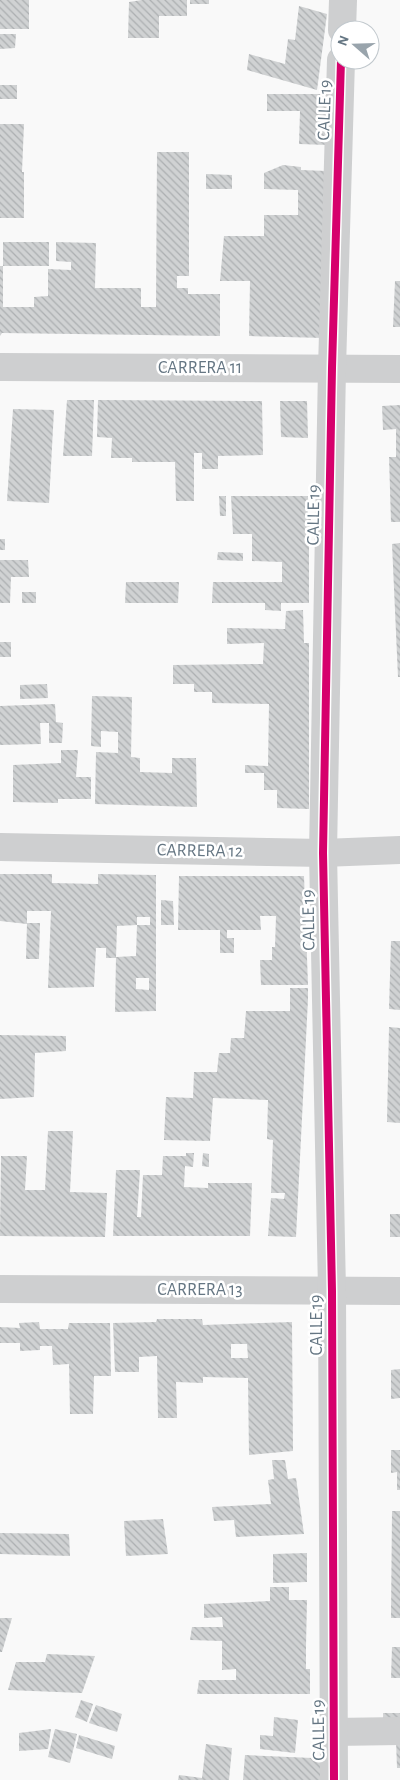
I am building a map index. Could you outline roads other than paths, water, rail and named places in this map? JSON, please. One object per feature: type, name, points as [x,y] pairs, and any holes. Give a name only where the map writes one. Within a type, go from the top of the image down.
[{"type":"street","points":[[342,20],[343,0]]},
{"type":"street","name":"CALLE 19","points":[[334,1780],[332,1291],[323,853],[332,368],[341,70]]},
{"type":"street","name":"CARRERA 11","points":[[0,368],[400,369]]},
{"type":"street","name":"CARRERA 12","points":[[0,847],[323,853],[400,850]]},
{"type":"street","name":"CARRERA 13","points":[[0,1289],[400,1291]]},
{"type":"street","points":[[334,1732],[400,1731]]}]
